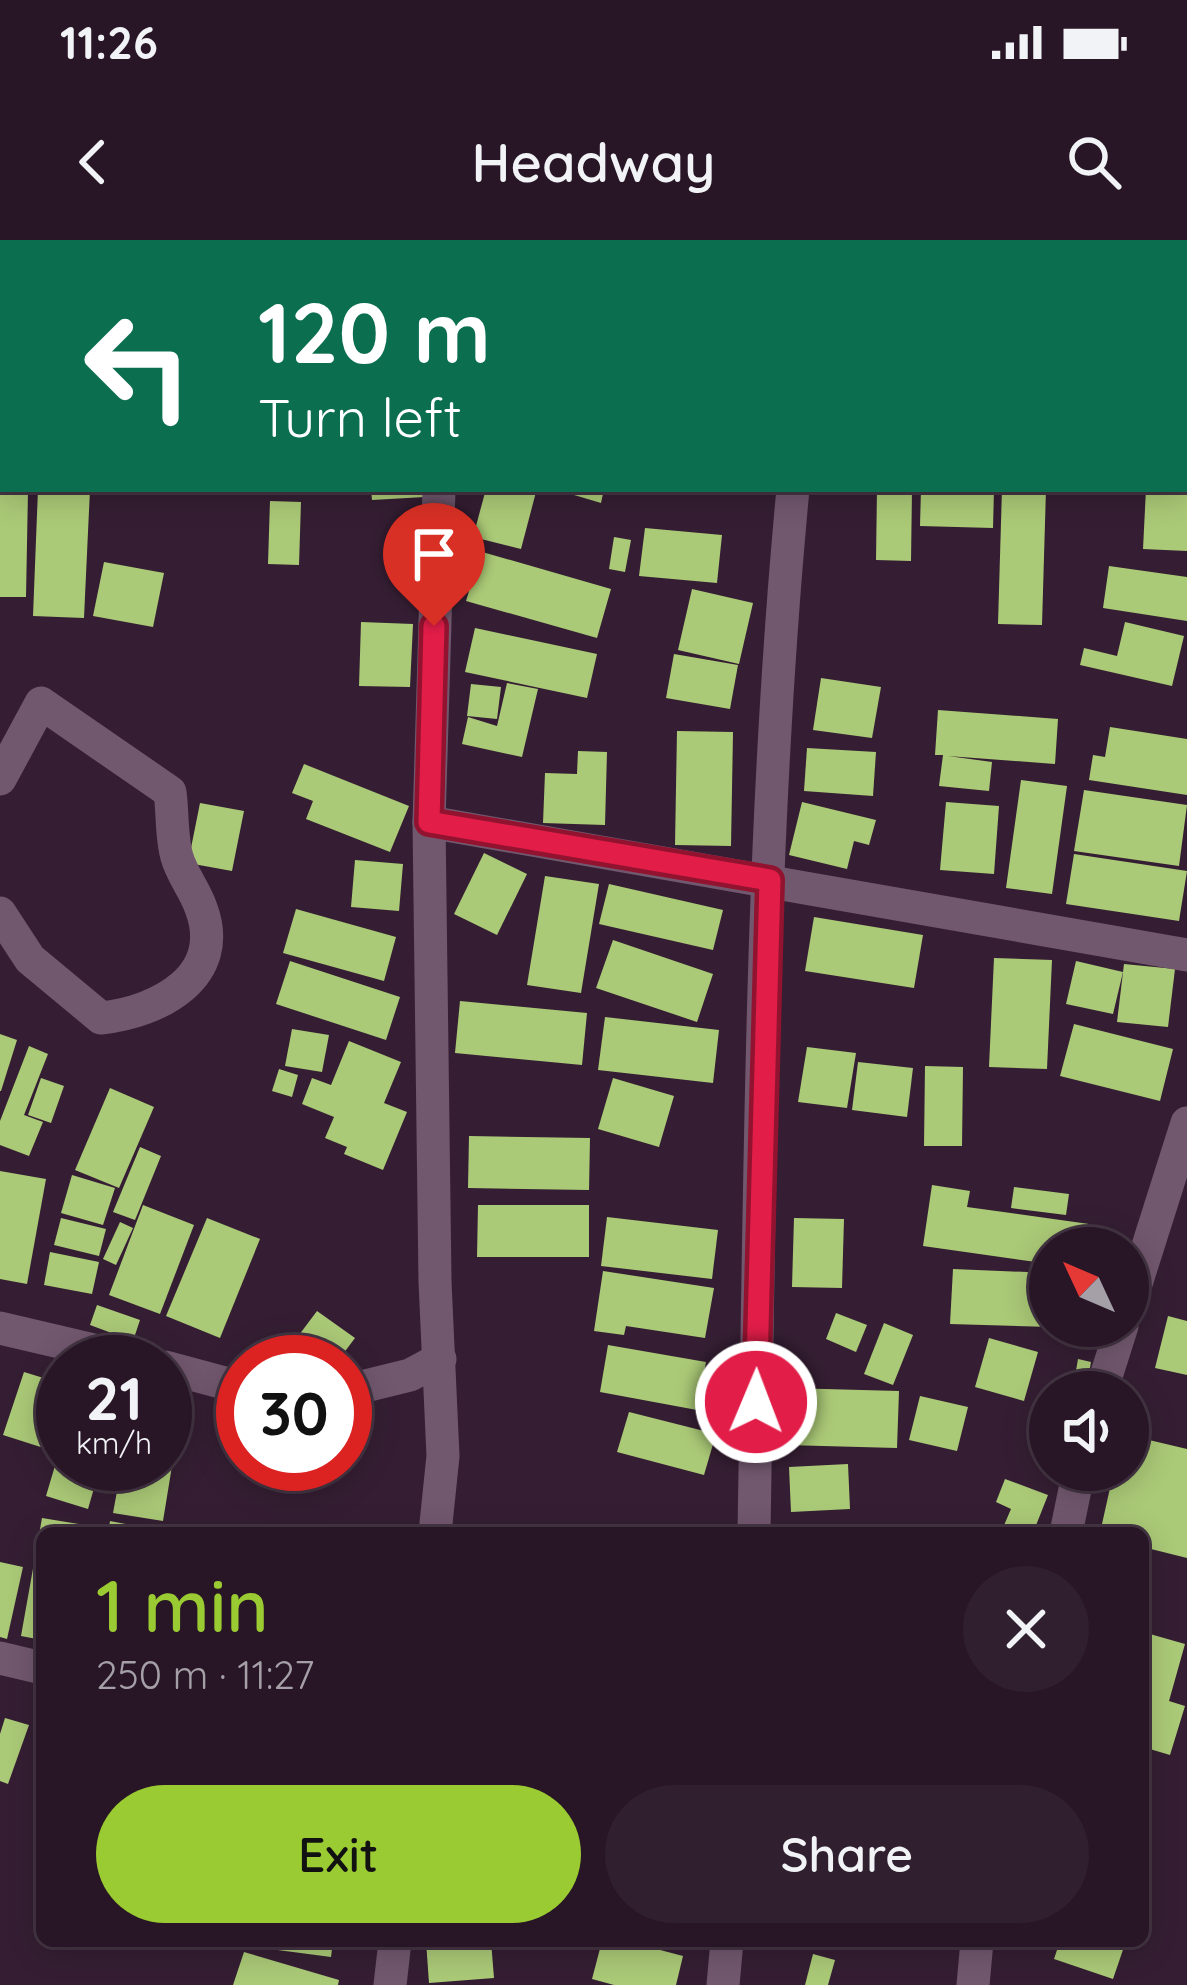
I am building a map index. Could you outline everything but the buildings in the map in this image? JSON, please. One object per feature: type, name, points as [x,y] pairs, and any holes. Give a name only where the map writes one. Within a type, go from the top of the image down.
[{"type":"street","points":[[436,1527],[443,1456],[435,1282],[429,822],[440,492]]},
{"type":"street","points":[[754,1527],[779,643],[794,492]]},
{"type":"street","points":[[0,779],[41,703],[170,792],[176,854],[203,910],[207,955],[188,984],[150,1007],[101,1018],[30,959],[0,913]]},
{"type":"street","points":[[429,822],[1187,955]]},
{"type":"street","points":[[1149,1243],[1187,1123]]},
{"type":"street","points":[[0,1328],[36,1336]]},
{"type":"street","points":[[372,1384],[410,1375],[440,1359]]},
{"type":"street","points":[[1067,1527],[1075,1491]]},
{"type":"street","points":[[0,1658],[36,1667]]},
{"type":"street","points":[[390,1985],[394,1947]]},
{"type":"street","points":[[723,1985],[726,1947]]},
{"type":"street","points":[[973,1985],[976,1947]]},
{"type":"route","points":[[434,626],[429,822],[770,880],[756,1402]]}]
